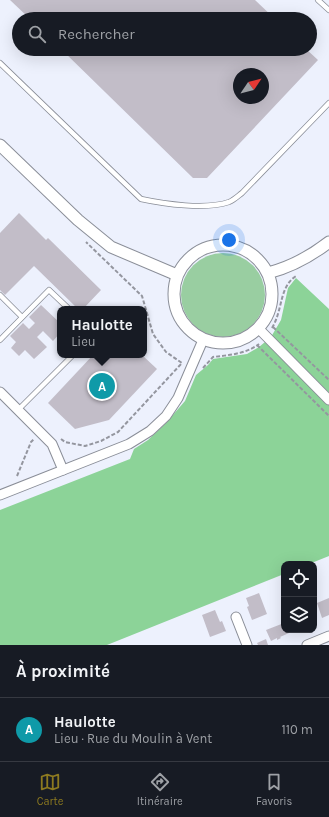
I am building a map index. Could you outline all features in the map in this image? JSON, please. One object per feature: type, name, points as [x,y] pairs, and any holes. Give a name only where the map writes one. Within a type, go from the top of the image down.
[{"type":"street","points":[[0,145],[78,220],[111,246],[177,275]]},
{"type":"street","points":[[268,273],[290,266],[318,251],[329,242]]},
{"type":"street","points":[[214,245],[230,245],[246,250],[259,259],[268,273],[273,287],[272,302],[268,316],[259,329],[248,338],[234,343],[219,344],[203,340],[192,332],[181,320],[175,306],[174,291],[177,275],[186,262],[198,251],[214,245]]},
{"type":"street","points":[[259,329],[329,400]]},
{"type":"street","points":[[0,495],[129,444],[150,431],[166,416],[178,398],[203,340]]},
{"type":"street","points":[[0,392],[52,444],[63,470]]},
{"type":"street","points":[[236,617],[247,645]]},
{"type":"street","points":[[307,645],[329,636]]},
{"type":"lane","points":[[318,0],[329,10]]},
{"type":"lane","points":[[0,64],[141,199],[168,204],[218,205],[231,201],[242,193],[329,103]]},
{"type":"lane","points":[[0,340],[49,290],[66,306]]},
{"type":"lane","points":[[0,295],[22,317]]},
{"type":"lane","points":[[18,410],[70,358]]},
{"type":"path","points":[[85,242],[142,296],[145,306]]},
{"type":"path","points":[[60,438],[65,442],[85,446],[101,441],[118,432],[182,363],[166,352],[153,334],[147,313]]},
{"type":"path","points":[[273,327],[329,380]]},
{"type":"path","points":[[257,345],[329,416]]},
{"type":"path","points":[[12,479],[18,476],[31,442],[41,432]]},
{"type":"green space","points":[[223,253],[239,256],[253,265],[262,279],[265,295],[262,311],[253,325],[239,334],[223,337],[207,334],[193,325],[184,311],[181,295],[184,279],[193,265],[207,256]]},
{"type":"green space","points":[[296,278],[329,309],[329,556],[316,561],[281,561],[281,575],[107,645],[0,645],[0,510],[130,459],[134,449],[148,440],[166,423],[185,401],[196,375],[213,359],[247,354],[259,347],[271,337],[281,320],[288,288]]},
{"type":"building","points":[[10,0],[255,0],[268,12],[23,12]]},
{"type":"building","points":[[68,56],[314,56],[318,60],[207,178],[193,178]]},
{"type":"building","points":[[19,213],[46,240],[48,238],[101,290],[86,306],[75,306],[34,266],[5,295],[0,290],[0,233]]},
{"type":"building","points":[[41,305],[57,320],[57,336],[53,341],[43,331],[37,337],[47,347],[34,359],[25,350],[19,356],[11,348],[16,342],[10,336],[23,323],[29,329],[35,323],[29,317]]},
{"type":"building","points":[[90,358],[145,358],[157,369],[109,420],[75,429],[48,403]]},
{"type":"building","points":[[259,593],[267,614],[252,620],[247,607],[249,606],[246,598]]},
{"type":"building","points":[[329,598],[329,615],[322,618],[317,603]]},
{"type":"building","points":[[215,610],[226,631],[210,637],[202,615]]},
{"type":"building","points":[[281,624],[281,633],[289,633],[277,640],[277,638],[271,641],[266,630]]},
{"type":"building","points":[[266,639],[268,645],[258,645],[257,643]]},
{"type":"place","name":"Haulotte","points":[[102,386]]}]
